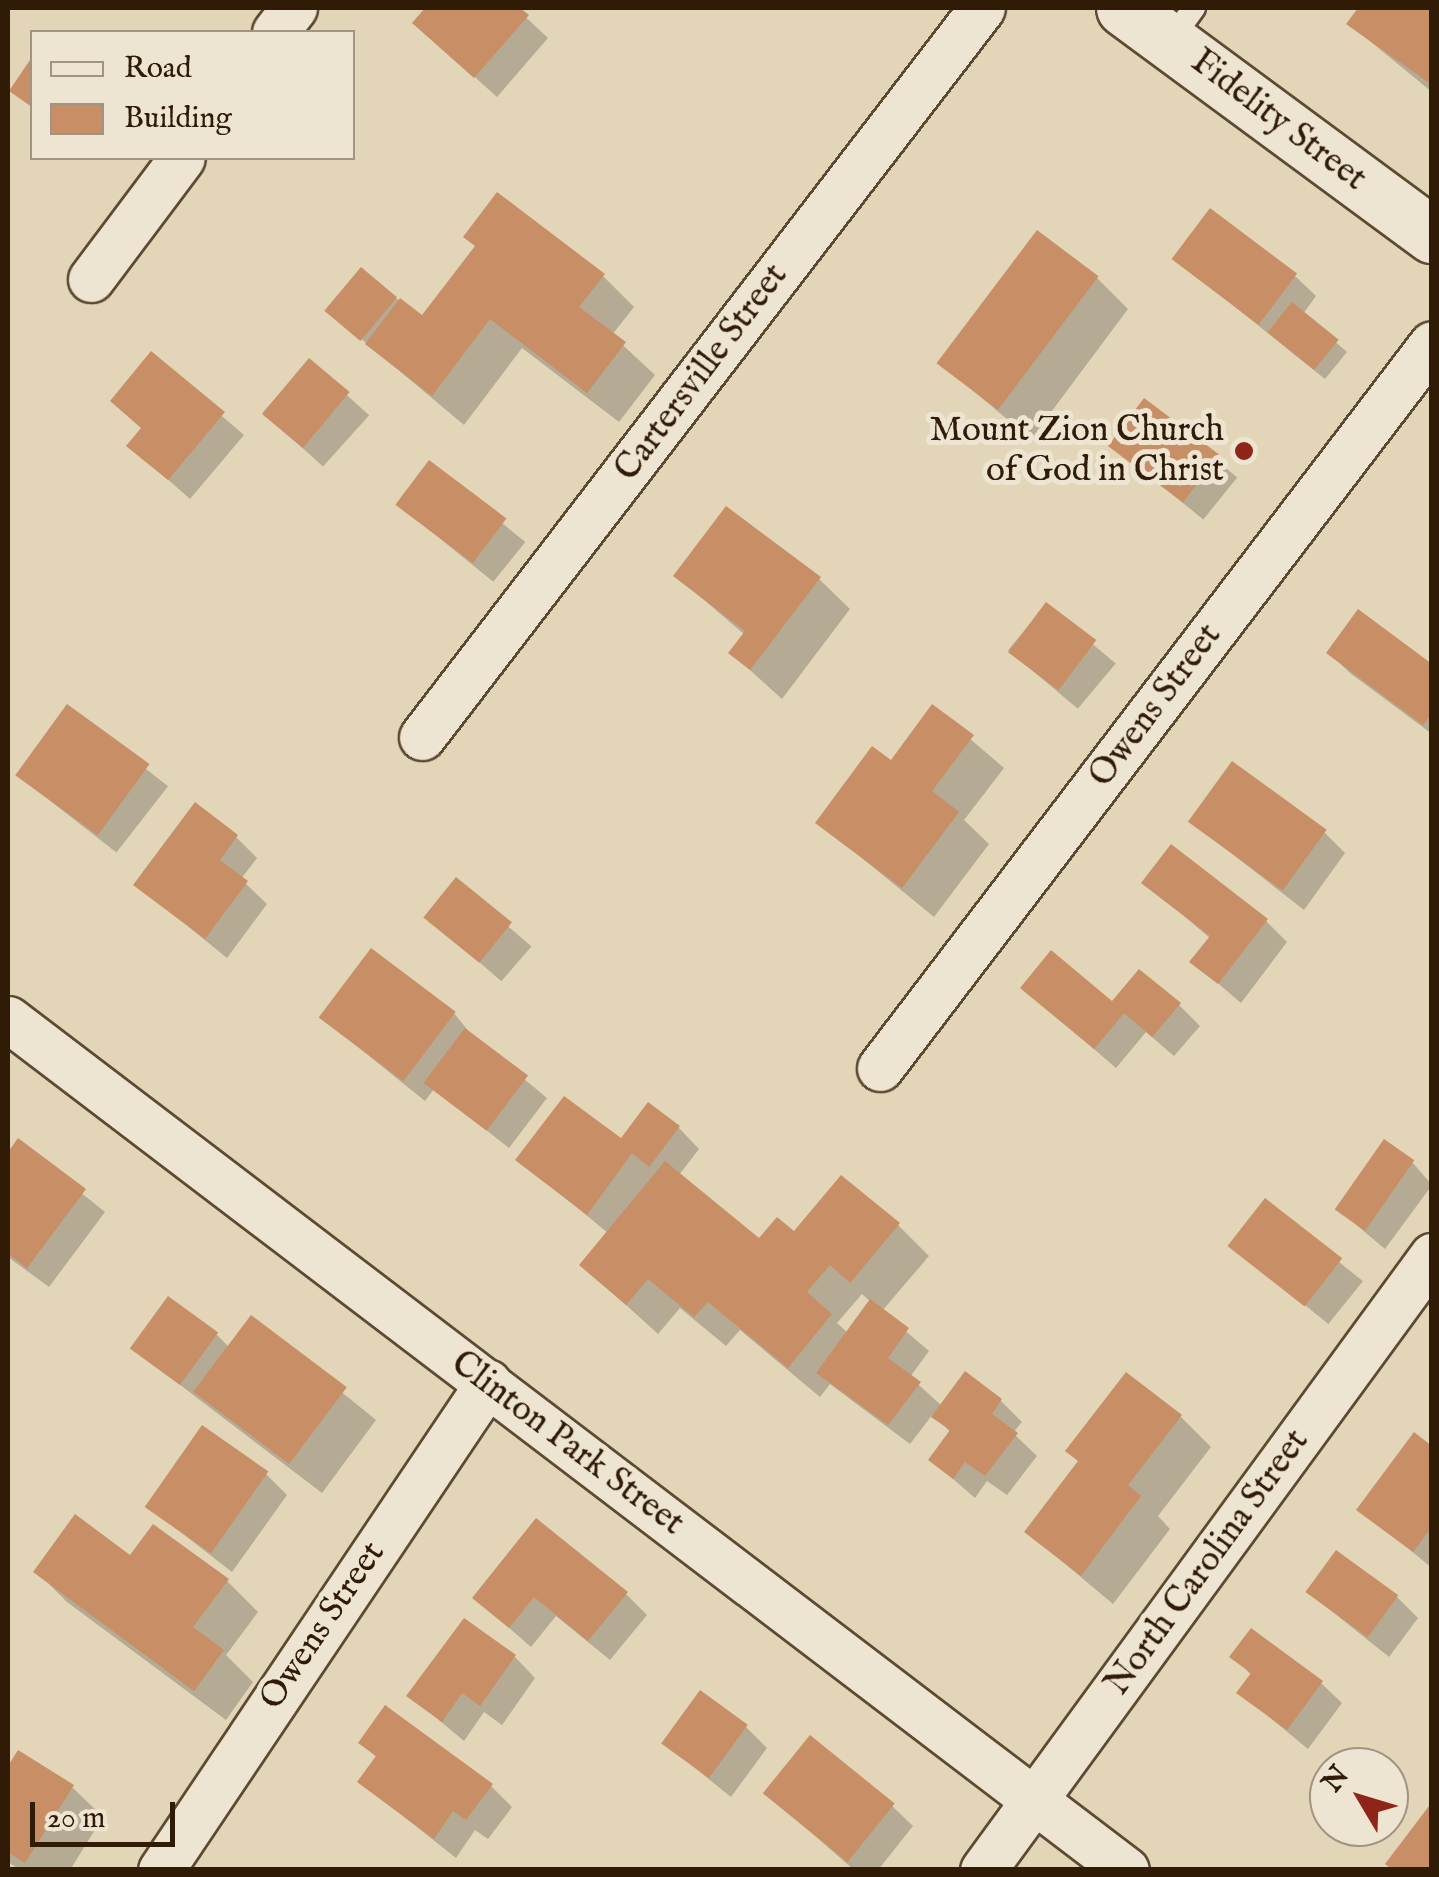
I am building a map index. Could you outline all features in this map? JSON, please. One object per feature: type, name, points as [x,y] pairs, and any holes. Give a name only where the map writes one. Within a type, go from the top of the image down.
[{"type":"main road","name":"Fidelity Street","points":[[1124,8],[1182,24],[1432,235]]},
{"type":"street","points":[[277,30],[294,8]]},
{"type":"street","name":"Cartersville Street","points":[[422,738],[982,8]]},
{"type":"street","points":[[91,279],[180,160]]},
{"type":"street","name":"Owens Street","points":[[880,1068],[1432,344]]},
{"type":"street","name":"Clinton Park Street","points":[[8,1019],[1126,1870]]},
{"type":"street","name":"North Carolina Street","points":[[984,1870],[1432,1256]]},
{"type":"street","name":"Owens Street","points":[[161,1870],[488,1384]]},
{"type":"building","points":[[425,8],[520,8],[529,15],[474,78],[412,23]]},
{"type":"building","points":[[1358,8],[1432,8],[1432,85],[1346,24]]},
{"type":"building","points":[[30,60],[30,106],[9,91]]},
{"type":"building","points":[[497,192],[605,274],[579,307],[626,342],[587,393],[490,319],[432,396],[365,344],[400,298],[422,315],[475,246],[463,237]]},
{"type":"building","points":[[1210,208],[1297,274],[1259,325],[1171,259]]},
{"type":"building","points":[[1037,230],[1098,276],[998,410],[936,363]]},
{"type":"building","points":[[361,267],[397,297],[360,341],[324,311]]},
{"type":"building","points":[[1292,302],[1339,340],[1314,370],[1267,332]]},
{"type":"building","points":[[151,351],[225,412],[168,480],[126,446],[141,428],[110,401]]},
{"type":"building","points":[[309,358],[350,392],[303,448],[262,414]]},
{"type":"building","points":[[1144,398],[1219,455],[1183,502],[1108,446]]},
{"type":"building","points":[[429,460],[506,518],[473,563],[395,505]]},
{"type":"building","points":[[726,506],[821,577],[750,670],[728,653],[745,631],[673,576]]},
{"type":"building","points":[[1046,602],[1096,640],[1058,690],[1008,652]]},
{"type":"building","points":[[1358,609],[1432,664],[1432,713],[1423,725],[1326,653]]},
{"type":"building","points":[[67,704],[150,764],[98,835],[15,775]]},
{"type":"building","points":[[932,704],[974,735],[932,791],[959,812],[902,888],[815,823],[872,746],[891,760]]},
{"type":"building","points":[[1232,761],[1327,830],[1283,890],[1188,822]]},
{"type":"building","points":[[195,802],[238,835],[220,860],[248,881],[205,939],[133,885]]},
{"type":"building","points":[[1171,844],[1268,919],[1218,984],[1189,962],[1210,936],[1141,883]]},
{"type":"building","points":[[456,877],[512,922],[479,963],[423,917]]},
{"type":"building","points":[[371,948],[456,1012],[403,1081],[319,1017]]},
{"type":"building","points":[[1051,950],[1112,1001],[1139,969],[1181,1003],[1152,1037],[1124,1013],[1094,1049],[1020,988]]},
{"type":"building","points":[[465,1028],[528,1076],[487,1131],[423,1083]]},
{"type":"building","points":[[564,1096],[621,1138],[648,1102],[680,1126],[649,1167],[632,1153],[587,1215],[515,1160]]},
{"type":"building","points":[[18,1138],[86,1189],[27,1268],[8,1254],[8,1152]]},
{"type":"building","points":[[1384,1139],[1414,1160],[1365,1231],[1335,1209]]},
{"type":"building","points":[[665,1161],[759,1238],[777,1217],[794,1231],[841,1175],[900,1223],[850,1283],[830,1265],[807,1292],[832,1314],[788,1368],[708,1302],[694,1317],[648,1279],[626,1305],[579,1265]]},
{"type":"building","points":[[1265,1198],[1342,1258],[1305,1306],[1227,1246]]},
{"type":"building","points":[[168,1296],[218,1332],[180,1385],[130,1349]]},
{"type":"building","points":[[870,1299],[909,1328],[888,1358],[921,1382],[888,1425],[816,1373]]},
{"type":"building","points":[[251,1315],[347,1387],[289,1464],[193,1392]]},
{"type":"building","points":[[965,1371],[1002,1399],[992,1414],[1018,1433],[985,1476],[965,1462],[953,1479],[928,1460],[950,1430],[931,1417]]},
{"type":"building","points":[[1126,1372],[1182,1415],[1128,1485],[1141,1496],[1081,1576],[1024,1532],[1078,1461],[1065,1451]]},
{"type":"building","points":[[202,1425],[268,1471],[211,1553],[145,1507]]},
{"type":"building","points":[[1414,1432],[1432,1446],[1432,1527],[1413,1552],[1356,1510]]},
{"type":"building","points":[[75,1514],[130,1555],[153,1524],[229,1579],[193,1627],[224,1650],[194,1691],[33,1572]]},
{"type":"building","points":[[536,1518],[628,1592],[588,1641],[534,1597],[509,1628],[472,1598]]},
{"type":"building","points":[[1336,1550],[1398,1595],[1368,1637],[1305,1592]]},
{"type":"building","points":[[464,1618],[516,1655],[480,1706],[462,1693],[442,1722],[406,1696]]},
{"type":"building","points":[[1251,1628],[1323,1681],[1287,1730],[1236,1693],[1251,1673],[1229,1657]]},
{"type":"building","points":[[700,1690],[748,1725],[709,1778],[661,1743]]},
{"type":"building","points":[[385,1705],[493,1784],[466,1820],[453,1811],[434,1839],[357,1782],[376,1756],[358,1743]]},
{"type":"building","points":[[810,1735],[895,1804],[848,1862],[763,1793]]},
{"type":"building","points":[[18,1750],[74,1785],[25,1863],[8,1852],[8,1766]]},
{"type":"building","points":[[1432,1802],[1432,1870],[1393,1870],[1385,1864],[1398,1847],[1409,1847],[1409,1832]]},
{"type":"place","name":"Mount Zion Church of God in Christ","points":[[1244,451]]}]
